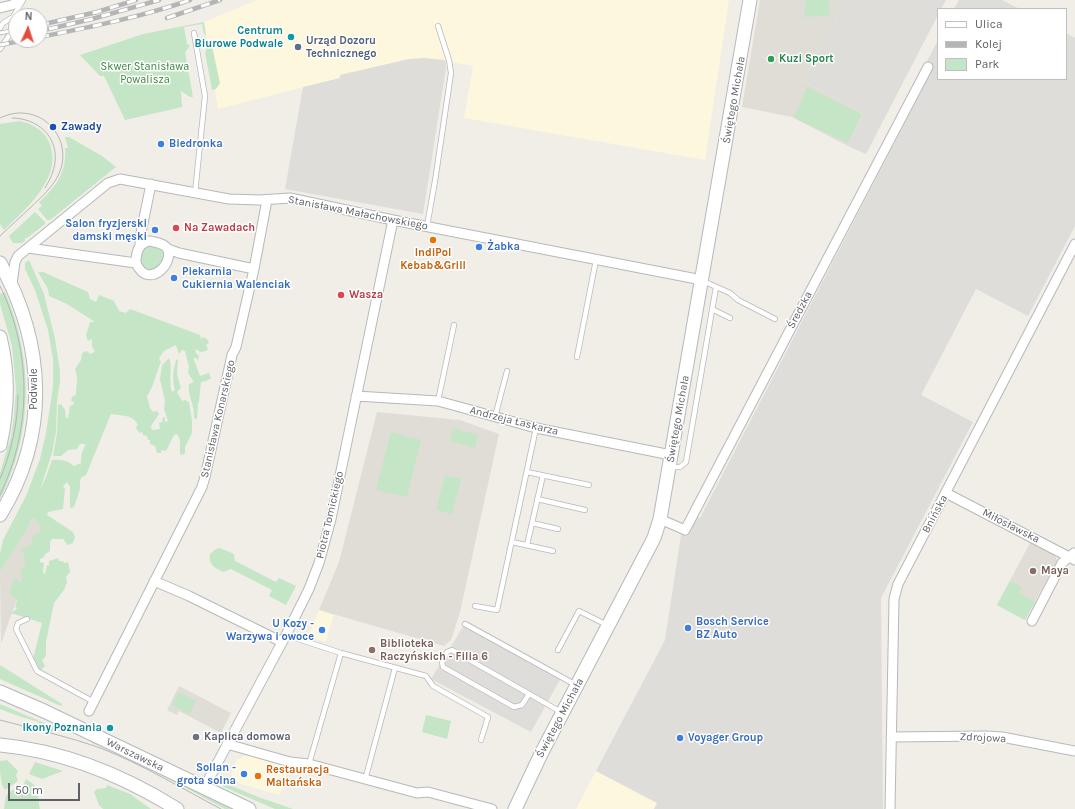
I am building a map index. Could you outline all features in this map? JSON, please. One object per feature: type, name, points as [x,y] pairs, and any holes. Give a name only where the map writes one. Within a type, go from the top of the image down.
[{"type":"street","points":[[0,8],[12,5],[20,0]]},
{"type":"street","name":"Świętego Michała","points":[[515,809],[562,712],[654,538],[660,519],[750,0]]},
{"type":"street","name":"Średzka","points":[[660,519],[685,530],[928,67]]},
{"type":"street","name":"Stanisława Małachowskiego","points":[[12,284],[16,259],[108,183],[120,179],[240,200],[290,198],[393,220],[702,280]]},
{"type":"street","points":[[151,184],[140,244],[136,253],[136,264],[141,272],[149,275],[155,275],[159,273],[168,259],[168,250]]},
{"type":"street","name":"Stanisława Konarskiego","points":[[90,711],[205,477],[232,356],[236,347],[254,269],[267,200]]},
{"type":"street","name":"Piotra Tomickiego","points":[[204,788],[309,589],[325,544],[393,220]]},
{"type":"street","points":[[140,244],[144,242],[157,242],[164,245],[168,250],[254,269]]},
{"type":"street","name":"Bnińska","points":[[890,809],[894,599],[898,584],[1075,244]]},
{"type":"street","points":[[28,248],[136,264]]},
{"type":"street","name":"Podwale","points":[[0,263],[12,284],[22,311],[31,344],[36,379],[34,420],[27,453],[14,488],[0,515]]},
{"type":"street","points":[[0,337],[5,361],[6,396],[5,420],[0,445]]},
{"type":"street","name":"Andrzeja Łaskarza","points":[[356,396],[438,401],[536,428],[670,461]]},
{"type":"street","name":"Miłosławska","points":[[946,493],[1074,556]]},
{"type":"street","points":[[1032,621],[1062,563],[1074,556]]},
{"type":"street","points":[[154,581],[284,638]]},
{"type":"street","name":"Warszawska","points":[[0,692],[44,711],[249,809]]},
{"type":"street","name":"Zdrojowa","points":[[891,737],[1002,737],[1075,751]]},
{"type":"street","points":[[227,744],[290,762],[309,764],[417,793],[428,792],[492,809]]},
{"type":"street","points":[[0,746],[37,751],[95,768],[131,783],[177,809]]},
{"type":"lane","points":[[0,28],[3,23],[8,20]]},
{"type":"lane","points":[[426,226],[451,73],[449,60],[438,26]]},
{"type":"lane","points":[[194,33],[205,96],[195,193]]},
{"type":"lane","points":[[0,49],[8,37]]},
{"type":"lane","points":[[577,357],[596,260]]},
{"type":"lane","points":[[702,280],[730,293],[738,300],[775,319]]},
{"type":"lane","points":[[670,461],[680,467],[686,462],[716,287]]},
{"type":"lane","points":[[712,309],[730,318]]},
{"type":"lane","points":[[438,401],[454,325]]},
{"type":"lane","points":[[495,417],[507,371]]},
{"type":"lane","points":[[475,606],[497,610],[536,428]]},
{"type":"lane","points":[[527,472],[589,485]]},
{"type":"lane","points":[[527,545],[543,475]]},
{"type":"lane","points":[[537,499],[585,510]]},
{"type":"lane","points":[[532,523],[558,529]]},
{"type":"lane","points":[[512,542],[553,551]]},
{"type":"lane","points":[[558,650],[579,611],[608,626]]},
{"type":"lane","points":[[27,619],[18,623],[16,629],[37,671],[94,702]]},
{"type":"lane","points":[[465,624],[577,685]]},
{"type":"lane","points":[[284,638],[426,676],[433,686],[488,717],[481,740]]},
{"type":"lane","points":[[529,694],[522,705],[514,707],[442,667],[442,662],[448,652],[452,650],[562,712]]},
{"type":"lane","points":[[309,764],[342,653]]},
{"type":"lane","points":[[365,780],[395,668]]},
{"type":"shaded area","points":[[257,0],[729,0],[705,160],[464,118],[473,66],[434,59],[409,59],[340,75],[340,78],[218,109],[204,22]]},
{"type":"shaded area","points":[[760,0],[847,0],[803,81],[863,113],[848,146],[792,117],[742,107]]},
{"type":"shaded area","points":[[847,0],[946,0],[942,8],[937,8],[937,17],[866,154],[848,146],[863,113],[803,81]]},
{"type":"shaded area","points":[[959,0],[1002,0],[1018,8],[955,8]]},
{"type":"shaded area","points":[[1067,34],[1075,38],[1075,226],[1028,316],[976,289],[921,395],[973,422],[881,598],[883,809],[654,809],[657,803],[596,771],[665,640],[681,535],[692,515],[700,518],[921,92],[913,88],[937,42],[937,80],[1067,80]]},
{"type":"shaded area","points":[[424,58],[445,60],[446,68],[423,214],[285,189],[303,87],[340,78],[340,75],[409,59]]},
{"type":"shaded area","points":[[377,412],[460,420],[499,434],[460,612],[451,640],[444,646],[319,610],[339,562]]},
{"type":"shaded area","points":[[32,519],[43,525],[1,644],[0,572]]},
{"type":"shaded area","name":"Maya","points":[[1031,541],[1055,554],[1057,561],[1025,620],[997,605]]},
{"type":"shaded area","points":[[319,610],[334,615],[326,642],[313,638],[310,632]]},
{"type":"shaded area","points":[[469,622],[563,674],[531,732],[431,679],[464,625]]},
{"type":"shaded area","points":[[179,686],[231,713],[221,733],[179,711],[177,715],[167,710]]},
{"type":"shaded area","points":[[246,755],[288,767],[280,795],[238,783],[231,774],[237,760]]},
{"type":"shaded area","points":[[596,771],[657,803],[654,809],[576,809]]},
{"type":"green space","points":[[806,0],[828,0],[830,15],[804,17]]},
{"type":"green space","name":"Skwer Stanisława Powalisza","points":[[204,22],[206,36],[204,34],[202,24],[184,27],[187,44],[190,46],[185,52],[193,97],[190,97],[181,91],[182,107],[125,120],[104,76],[100,76],[80,55],[143,34]]},
{"type":"green space","points":[[212,46],[220,83],[216,89],[212,90],[205,53],[207,48]]},
{"type":"green space","points":[[807,87],[862,114],[848,143],[794,118]]},
{"type":"green space","points":[[19,121],[36,127],[46,136],[52,153],[52,166],[48,178],[32,202],[4,230],[0,224],[0,124]]},
{"type":"green space","points":[[65,137],[69,137],[102,156],[116,167],[50,220],[47,220],[38,209],[42,206],[39,202],[51,191],[62,172],[65,148],[68,148]]},
{"type":"green space","points":[[35,212],[45,222],[45,224],[25,238],[25,241],[22,243],[13,243],[9,236]]},
{"type":"green space","points":[[146,245],[160,247],[164,251],[162,262],[155,272],[144,270],[139,258],[140,249]]},
{"type":"green space","points":[[29,260],[44,294],[55,339],[60,371],[56,432],[52,453],[40,490],[52,460],[64,460],[74,466],[81,463],[83,451],[86,445],[84,444],[80,444],[77,449],[68,450],[61,456],[53,456],[57,433],[58,405],[61,404],[65,410],[66,418],[68,418],[70,406],[74,404],[74,402],[71,401],[72,397],[76,395],[77,380],[75,369],[81,360],[82,353],[87,351],[90,354],[95,352],[92,346],[92,339],[88,341],[86,335],[90,322],[95,322],[67,304],[49,296],[48,289],[38,272],[43,272],[88,292],[90,299],[96,302],[99,295],[114,301],[119,311],[126,313],[130,309],[200,335],[201,339],[203,337],[207,339],[209,343],[206,345],[208,349],[201,352],[195,349],[199,356],[198,360],[194,357],[194,360],[200,376],[209,373],[211,378],[201,382],[197,406],[197,419],[194,418],[189,384],[194,382],[188,373],[189,367],[185,351],[182,350],[179,354],[176,345],[164,351],[159,358],[161,362],[147,396],[150,408],[153,412],[157,411],[159,414],[151,426],[152,430],[160,429],[159,423],[162,422],[163,417],[165,418],[165,422],[168,421],[164,409],[165,401],[160,379],[162,365],[169,358],[171,365],[170,383],[172,392],[175,390],[173,382],[174,371],[176,360],[178,359],[177,374],[181,388],[177,392],[182,401],[185,400],[189,402],[192,420],[192,433],[185,447],[185,454],[181,455],[180,439],[177,434],[174,435],[166,451],[161,450],[161,453],[157,453],[155,446],[150,444],[150,440],[148,440],[147,436],[143,435],[142,432],[140,433],[137,430],[136,427],[138,425],[136,421],[130,417],[111,414],[86,475],[80,480],[80,489],[74,507],[70,508],[70,487],[67,482],[63,486],[65,489],[63,509],[48,512],[47,515],[73,532],[75,537],[73,543],[68,545],[63,539],[52,539],[50,542],[50,551],[40,559],[40,562],[44,563],[43,573],[45,574],[47,565],[49,566],[49,561],[58,558],[59,561],[63,561],[64,563],[68,562],[70,572],[66,577],[67,582],[64,590],[54,603],[46,642],[46,656],[42,660],[45,666],[41,670],[36,667],[33,659],[42,623],[11,613],[17,609],[15,607],[17,600],[11,594],[11,587],[15,578],[21,582],[22,579],[20,570],[25,566],[24,555],[21,548],[30,546],[34,535],[40,532],[41,525],[33,519],[0,572],[0,553],[3,540],[26,496],[40,459],[46,433],[53,387],[53,359],[48,330],[35,290],[25,269],[25,263]]},
{"type":"green space","points":[[5,292],[21,343],[25,370],[26,396],[24,423],[19,449],[11,474],[0,499],[0,473],[11,436],[16,388],[12,346],[0,304],[0,294]]},
{"type":"green space","points":[[453,428],[478,435],[475,448],[450,441]]},
{"type":"green space","points":[[391,432],[421,440],[407,497],[376,490]]},
{"type":"green space","points":[[445,475],[461,479],[452,514],[436,510]]},
{"type":"green space","points":[[220,548],[234,554],[235,561],[276,582],[279,578],[296,586],[286,605],[269,596],[272,590],[231,569],[223,572],[215,567],[210,561],[210,554],[216,549]]},
{"type":"green space","points":[[1010,581],[1022,587],[1019,593],[1035,602],[1025,620],[997,605]]},
{"type":"green space","points":[[0,665],[62,704],[61,706],[0,679]]},
{"type":"green space","points":[[179,692],[196,701],[189,714],[172,705]]},
{"type":"green space","points":[[0,704],[56,728],[56,731],[54,732],[42,729],[38,727],[39,722],[0,709]]},
{"type":"green space","points":[[426,715],[451,721],[447,739],[422,732]]},
{"type":"green space","points":[[92,742],[132,759],[234,809],[225,809],[159,774]]},
{"type":"green space","points":[[7,760],[18,771],[16,775],[18,781],[5,790],[1,781],[0,761]]},
{"type":"green space","points":[[35,762],[63,771],[42,779],[29,774]]},
{"type":"green space","points":[[26,779],[37,788],[40,809],[4,809],[6,795],[21,784],[23,786]]},
{"type":"green space","points":[[220,781],[258,797],[293,809],[275,809],[224,787]]},
{"type":"green space","points":[[107,785],[130,794],[151,809],[103,809],[99,805],[94,792],[97,789],[106,788]]},
{"type":"tram line","points":[[0,118],[11,114],[22,113],[33,115],[44,120],[58,135],[62,147],[63,157],[59,173],[50,188],[0,236]]},
{"type":"tram line","points":[[12,118],[30,121],[37,125],[44,130],[53,144],[55,162],[52,175],[45,188]]},
{"type":"tram line","points":[[0,286],[18,337],[24,390],[18,444],[0,495]]},
{"type":"tram line","points":[[0,479],[13,438],[17,416],[18,395]]},
{"type":"tram line","points":[[0,720],[65,737],[118,755],[221,809]]},
{"type":"railway","points":[[48,23],[97,12],[136,0]]},
{"type":"railway","points":[[49,29],[92,19],[159,0]]},
{"type":"railway","points":[[48,35],[134,17],[190,0]]},
{"type":"railway","points":[[167,18],[220,0]]},
{"type":"railway","points":[[0,33],[8,32]]},
{"type":"railway","points":[[0,45],[8,43]]},
{"type":"place","name":"Centrum Biurowe Podwale","points":[[291,37]]},
{"type":"place","name":"Urząd Dozoru Technicznego","points":[[298,47]]},
{"type":"place","name":"Kuzi Sport","points":[[771,59]]},
{"type":"place","name":"Zawady","points":[[53,127]]},
{"type":"place","name":"Biedronka","points":[[161,144]]},
{"type":"place","name":"Na Zawadach","points":[[176,228]]},
{"type":"place","name":"Salon fryzjerski damski męski","points":[[155,230]]},
{"type":"place","name":"IndiPol Kebab&Grill","points":[[433,240]]},
{"type":"place","name":"Żabka","points":[[479,247]]},
{"type":"place","name":"Piekarnia Cukiernia Walenciak","points":[[174,278]]},
{"type":"place","name":"Wasza","points":[[341,295]]},
{"type":"place","name":"Maya","points":[[1033,571]]},
{"type":"place","name":"Bosch Service BZ Auto","points":[[688,628]]},
{"type":"place","name":"U Kozy - Warzywa i owoce","points":[[322,630]]},
{"type":"place","name":"Biblioteka Raczyńskich - Filia 6","points":[[372,650]]},
{"type":"place","name":"Ikony Poznania","points":[[110,728]]},
{"type":"place","name":"Kaplica domowa","points":[[196,737]]},
{"type":"place","name":"Voyager Group","points":[[680,738]]},
{"type":"place","name":"Sollan - grota solna","points":[[244,774]]},
{"type":"place","name":"Restauracja Maltańska","points":[[258,776]]}]
